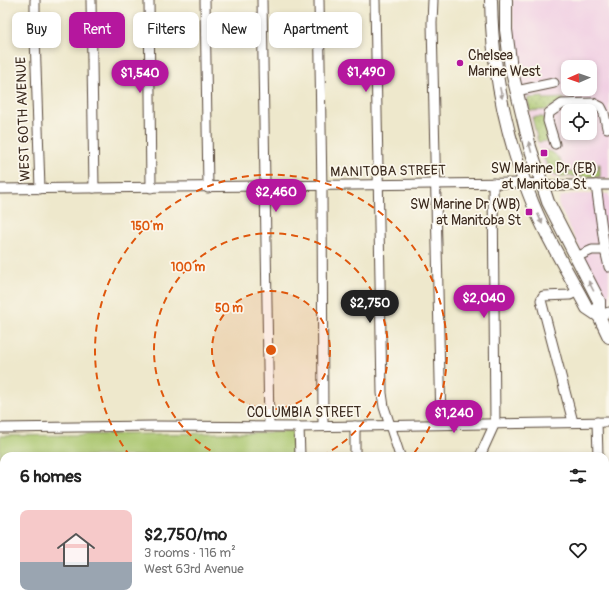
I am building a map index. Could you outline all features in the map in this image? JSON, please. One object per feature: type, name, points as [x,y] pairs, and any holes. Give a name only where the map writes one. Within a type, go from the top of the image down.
[{"type":"main road","points":[[491,0],[493,48],[499,88],[511,139],[525,182],[546,232],[587,308],[604,314]]},
{"type":"main road","points":[[506,0],[506,30],[516,91],[530,147],[548,202],[599,301],[604,314],[609,337]]},
{"type":"street","name":"WEST 60TH AVENUE","points":[[35,0],[40,188]]},
{"type":"street","points":[[91,0],[94,188]]},
{"type":"street","points":[[149,0],[151,188]]},
{"type":"street","points":[[205,0],[208,188]]},
{"type":"street","points":[[262,0],[269,426]]},
{"type":"street","points":[[318,0],[322,186],[323,426]]},
{"type":"street","points":[[375,0],[382,393],[399,452]]},
{"type":"street","points":[[433,0],[432,23],[437,184],[441,424]]},
{"type":"street","points":[[516,91],[554,83]]},
{"type":"street","points":[[593,103],[601,107],[608,125]]},
{"type":"street","points":[[555,144],[548,121],[549,113],[562,104],[606,104],[609,110]]},
{"type":"street","name":"MANITOBA STREET","points":[[0,189],[208,188],[525,182],[542,184],[609,185]]},
{"type":"street","points":[[482,452],[495,423],[493,183]]},
{"type":"street","points":[[596,185],[605,250],[609,267]]},
{"type":"street","points":[[576,257],[592,250],[605,250]]},
{"type":"street","points":[[573,422],[541,300],[543,296],[570,295],[578,291]]},
{"type":"street","points":[[597,422],[598,452]]},
{"type":"street","name":"COLUMBIA STREET","points":[[0,428],[300,427],[609,422]]},
{"type":"street","points":[[355,426],[355,452]]},
{"type":"street","points":[[300,427],[300,452]]},
{"type":"shaded area","points":[[512,0],[609,0],[609,179],[553,178],[545,173],[520,82],[514,33]]},
{"type":"shaded area","points":[[571,194],[609,194],[609,308],[558,204],[560,197]]},
{"type":"green space","points":[[543,97],[543,99],[564,98],[564,100],[546,110],[530,111],[527,98]]},
{"type":"green space","points":[[532,117],[544,117],[550,141],[538,142]]},
{"type":"green space","points":[[544,151],[552,152],[558,157],[564,172],[598,170],[598,164],[600,164],[600,177],[561,176],[550,173],[542,153]]},
{"type":"green space","points":[[292,432],[292,452],[0,452],[0,436]]},
{"type":"place","name":"Chelsea Marine West","points":[[460,63]]},
{"type":"place","name":"SW Marine Dr (EB) at Manitoba St","points":[[544,153]]},
{"type":"place","name":"SW Marine Dr (WB) at Manitoba St","points":[[529,212]]}]
